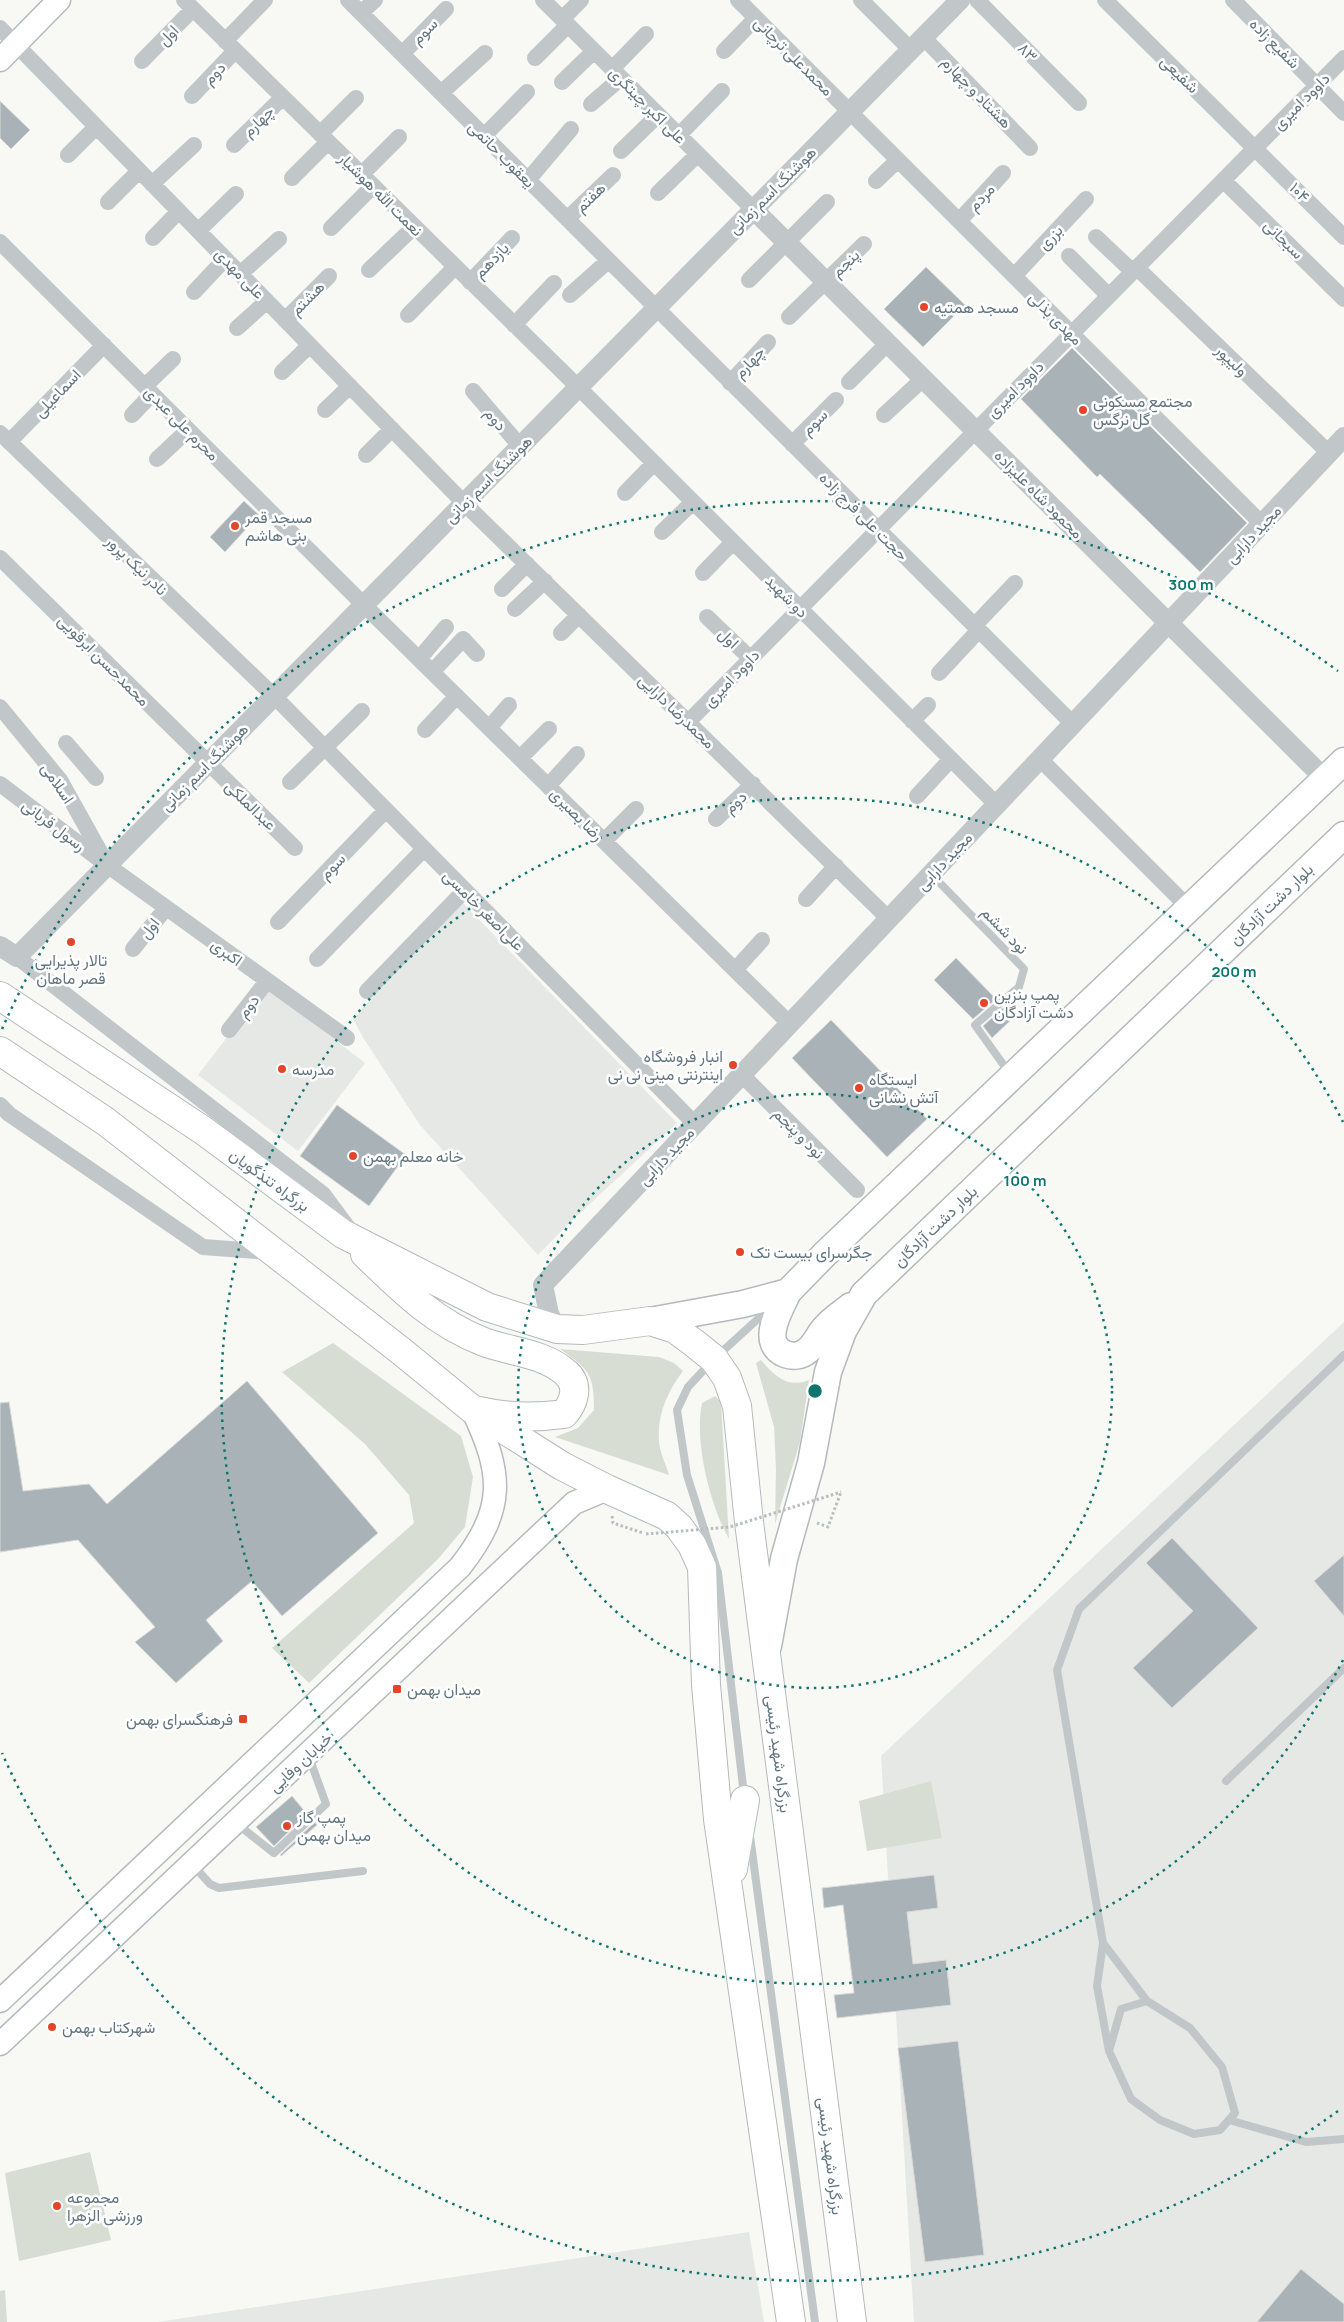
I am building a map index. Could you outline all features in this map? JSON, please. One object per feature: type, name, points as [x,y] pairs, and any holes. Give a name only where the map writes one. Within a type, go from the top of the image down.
[{"type":"highway","name":"بزرگراه تندگویان","points":[[0,996],[204,1131],[350,1237],[486,1307],[557,1328]]},
{"type":"highway","points":[[0,1051],[105,1121],[472,1409],[516,1439],[607,1489],[667,1516],[679,1527],[692,1545],[702,1567],[706,1684],[718,1819],[791,2322]]},
{"type":"highway","points":[[350,1237],[422,1308],[484,1342],[538,1357],[554,1365],[568,1375],[573,1385],[575,1397],[564,1414],[532,1418],[501,1416],[472,1409]]},
{"type":"highway","name":"بزرگراه شهید رئیسی","points":[[557,1328],[582,1330],[650,1321],[675,1330],[714,1359],[727,1378],[737,1406],[766,1656],[852,2322]]},
{"type":"highway","points":[[729,1895],[745,1800]]},
{"type":"main road","points":[[5,44],[59,0]]},
{"type":"main road","points":[[864,1294],[824,1328],[808,1350],[795,1356],[788,1356],[777,1349],[772,1337],[778,1312],[788,1292],[1344,760]]},
{"type":"main road","name":"بلوار دشت آزادگان","points":[[766,1656],[784,1559],[811,1463],[828,1372],[843,1331],[864,1294],[1344,834]]},
{"type":"main road","points":[[650,1321],[743,1304],[788,1292]]},
{"type":"main road","name":"خیابان وفایی","points":[[0,2002],[460,1567],[474,1549],[492,1514],[496,1473],[487,1441],[472,1409]]},
{"type":"main road","name":"خیابان وفایی","points":[[0,2044],[574,1503],[607,1489]]},
{"type":"street","points":[[230,46],[265,0]]},
{"type":"street","name":"یعقوب حاتمی","points":[[348,0],[656,308]]},
{"type":"street","points":[[361,13],[374,0]]},
{"type":"street","name":"علی اکبر چیتگری","points":[[543,0],[753,209]]},
{"type":"street","points":[[535,58],[581,0]]},
{"type":"street","name":"محمدعلی ترچانی","points":[[738,0],[850,111]]},
{"type":"street","name":"هشتاد و چهارم","points":[[860,0],[917,43],[1030,148]]},
{"type":"street","name":"هوشنگ اسم زمانی","points":[[17,957],[960,0]]},
{"type":"street","name":"۸۳","points":[[977,0],[1078,103]]},
{"type":"street","name":"شفیعی","points":[[1105,0],[1255,147]]},
{"type":"street","name":"شفیع زاده","points":[[1233,0],[1344,113]]},
{"type":"street","name":"نعمت الله هوشیار","points":[[188,5],[578,387]]},
{"type":"street","name":"اول","points":[[142,61],[188,5]]},
{"type":"street","name":"سوم","points":[[402,54],[446,9]]},
{"type":"street","points":[[724,50],[756,18]]},
{"type":"street","points":[[592,104],[646,34]]},
{"type":"street","name":"علی مهدی","points":[[5,44],[96,127],[464,503]]},
{"type":"street","name":"دوم","points":[[192,96],[230,46]]},
{"type":"street","points":[[562,82],[594,51]]},
{"type":"street","points":[[441,93],[485,53]]},
{"type":"street","name":"داوود امیری","points":[[688,722],[1344,58]]},
{"type":"street","points":[[679,135],[722,90]]},
{"type":"street","points":[[484,136],[527,92]]},
{"type":"street","name":"چهارم","points":[[234,144],[283,97]]},
{"type":"street","points":[[292,178],[356,98]]},
{"type":"street","name":"مهدی بذلی","points":[[850,111],[1262,524]]},
{"type":"street","points":[[620,151],[658,115]]},
{"type":"street","points":[[68,154],[96,127]]},
{"type":"street","points":[[528,180],[571,129]]},
{"type":"street","points":[[331,228],[399,137]]},
{"type":"street","points":[[152,184],[194,145]]},
{"type":"street","name":"۱۰۴","points":[[1255,147],[1344,237]]},
{"type":"street","points":[[658,193],[698,154]]},
{"type":"street","points":[[876,181],[898,160]]},
{"type":"street","points":[[108,202],[139,170]]},
{"type":"street","name":"مردم","points":[[960,221],[1003,173]]},
{"type":"street","name":"هفتم","points":[[567,219],[612,175]]},
{"type":"street","name":"سبحانی","points":[[1223,180],[1344,298]]},
{"type":"street","points":[[198,231],[236,194]]},
{"type":"street","name":"بزری","points":[[1014,276],[1086,198]]},
{"type":"street","points":[[749,280],[827,202]]},
{"type":"street","name":"محمود شاه علیزاده","points":[[753,209],[1325,779]]},
{"type":"street","points":[[153,238],[179,212]]},
{"type":"street","points":[[369,270],[414,227]]},
{"type":"street","name":"یازدهم","points":[[470,282],[512,238]]},
{"type":"street","name":"ولیپور","points":[[1096,238],[1134,269],[1329,453]]},
{"type":"street","points":[[240,274],[279,239]]},
{"type":"street","name":"محرم علی عبدی","points":[[0,242],[364,605]]},
{"type":"street","name":"پنجم","points":[[825,281],[864,244]]},
{"type":"street","points":[[1069,256],[1108,295]]},
{"type":"street","points":[[194,292],[225,258]]},
{"type":"street","points":[[570,295],[608,261]]},
{"type":"street","points":[[408,315],[455,267]]},
{"type":"street","name":"هشتم","points":[[285,320],[329,276]]},
{"type":"street","points":[[789,317],[825,281]]},
{"type":"street","points":[[514,325],[554,283]]},
{"type":"street","points":[[237,328],[267,301]]},
{"type":"street","name":"حجت علی فرج زاده","points":[[656,308],[1073,724]]},
{"type":"street","name":"چهارم","points":[[730,383],[768,342]]},
{"type":"street","points":[[849,382],[888,343]]},
{"type":"street","name":"اسماعیلی","points":[[5,437],[104,345]]},
{"type":"street","points":[[282,372],[310,345]]},
{"type":"street","points":[[132,415],[173,359]]},
{"type":"street","points":[[884,415],[923,379]]},
{"type":"street","points":[[325,410],[350,386]]},
{"type":"street","name":"دو شهید","points":[[578,387],[997,805]]},
{"type":"street","name":"دوم","points":[[473,391],[520,446]]},
{"type":"street","name":"سوم","points":[[792,444],[836,400]]},
{"type":"street","points":[[366,454],[392,429]]},
{"type":"street","points":[[156,460],[188,430]]},
{"type":"street","name":"نادر نیک پرور","points":[[5,437],[274,696]]},
{"type":"street","name":"مجید دارابی","points":[[557,1328],[549,1314],[543,1285],[1344,437]]},
{"type":"street","points":[[625,493],[654,463]]},
{"type":"street","points":[[662,532],[693,502]]},
{"type":"street","name":"محمدرضا دارایی","points":[[464,503],[890,919]]},
{"type":"street","points":[[703,573],[732,542]]},
{"type":"street","name":"محمدحسن ابرقویی","points":[[0,558],[208,763]]},
{"type":"street","points":[[502,589],[527,564]]},
{"type":"street","points":[[515,609],[545,582]]},
{"type":"street","points":[[939,673],[1015,583]]},
{"type":"street","name":"رضا بصیری","points":[[364,605],[790,1024]]},
{"type":"street","points":[[561,633],[579,615]]},
{"type":"street","name":"اول","points":[[707,617],[750,658]]},
{"type":"street","points":[[419,659],[446,627]]},
{"type":"street","points":[[432,672],[463,639],[477,654]]},
{"type":"street","name":"علی‌اصغر خامسی","points":[[274,696],[695,1124]]},
{"type":"street","points":[[424,730],[457,696]]},
{"type":"street","points":[[489,728],[509,705]]},
{"type":"street","points":[[912,721],[928,705]]},
{"type":"street","name":"اسلامی","points":[[0,707],[60,780],[107,865]]},
{"type":"street","points":[[290,782],[362,711]]},
{"type":"street","points":[[520,758],[549,728]]},
{"type":"street","points":[[66,743],[96,778]]},
{"type":"street","points":[[548,786],[577,754]]},
{"type":"street","points":[[917,796],[951,759]]},
{"type":"street","points":[[1040,759],[1190,908]]},
{"type":"street","points":[[60,780],[82,762]]},
{"type":"street","name":"عبدالملکی","points":[[208,763],[295,848]]},
{"type":"street","name":"رسول قربانی","points":[[0,784],[107,865]]},
{"type":"street","name":"دوم","points":[[716,820],[753,784]]},
{"type":"street","points":[[604,841],[636,809]]},
{"type":"street","name":"سوم","points":[[278,922],[386,810]]},
{"type":"street","points":[[317,959],[424,849]]},
{"type":"street","name":"اکبری","points":[[107,865],[347,1038]]},
{"type":"street","points":[[806,899],[836,866]]},
{"type":"street","points":[[367,991],[465,890]]},
{"type":"street","name":"اول","points":[[133,949],[166,908]]},
{"type":"street","points":[[735,970],[762,940]]},
{"type":"street","points":[[0,946],[17,957],[323,1194],[350,1237]]},
{"type":"street","name":"دوم","points":[[229,1030],[267,981]]},
{"type":"street","name":"نود و پنجم","points":[[742,1075],[857,1190]]},
{"type":"street","points":[[0,1105],[9,1114],[203,1247],[275,1253]]},
{"type":"lane","name":"نود ششم","points":[[931,874],[1024,969],[1018,987],[975,1025],[1012,1077]]},
{"type":"lane","points":[[788,1292],[714,1359],[688,1387],[677,1410],[687,1476],[718,1573],[745,1800],[814,2322]]},
{"type":"lane","points":[[1103,1943],[1147,2001],[1190,2028],[1222,2067],[1235,2113],[1220,2130],[1194,2134],[1160,2120],[1132,2099],[1108,2051],[1096,1986],[1103,1943],[1056,1670],[1079,1609],[1344,1356]]},
{"type":"lane","points":[[1226,1781],[1344,1668]]},
{"type":"lane","points":[[236,1823],[274,1853],[302,1828],[326,1804],[308,1755]]},
{"type":"lane","points":[[192,1863],[210,1884],[219,1888],[363,1871]]},
{"type":"lane","points":[[1108,2051],[1121,2009],[1147,2001]]},
{"type":"lane","points":[[1229,2120],[1306,2142],[1344,2138]]},
{"type":"path","points":[[613,1523],[646,1534],[730,1528],[841,1492],[828,1527]]},
{"type":"shaded area","points":[[459,899],[677,1123],[566,1226],[538,1255],[420,1125],[353,1019]]},
{"type":"shaded area","name":"مدرسه","points":[[266,987],[365,1063],[298,1151],[198,1075]]},
{"type":"shaded area","points":[[1344,1322],[1344,2322],[914,2322],[881,1756]]},
{"type":"shaded area","points":[[333,1343],[461,1436],[473,1477],[465,1527],[438,1559],[309,1683],[272,1648],[414,1523],[409,1495],[365,1444],[282,1372]]},
{"type":"shaded area","points":[[560,1349],[659,1357],[674,1363],[683,1371],[668,1395],[660,1421],[659,1444],[669,1475],[555,1437],[578,1428],[594,1410],[593,1388],[588,1374],[578,1362]]},
{"type":"shaded area","points":[[761,1360],[771,1371],[788,1382],[794,1383],[809,1380],[800,1442],[775,1524],[776,1469],[774,1427],[756,1363]]},
{"type":"shaded area","points":[[715,1396],[721,1402],[729,1539],[710,1491],[705,1473],[700,1436],[702,1403]]},
{"type":"shaded area","points":[[931,1781],[942,1838],[867,1851],[859,1801]]},
{"type":"shaded area","name":"مجموعه ورزشی الزهرا","points":[[90,2152],[111,2240],[19,2261],[5,2173]]},
{"type":"shaded area","points":[[749,2232],[764,2322],[158,2322]]},
{"type":"shaded area","points":[[5,2290],[7,2322],[0,2322],[0,2291]]},
{"type":"building","points":[[0,101],[30,130],[11,149],[0,138]]},
{"type":"building","name":"مسجد همتیه","points":[[926,267],[965,305],[923,347],[884,309]]},
{"type":"building","points":[[1072,348],[1247,523],[1200,572],[1100,474],[1097,477],[1021,399]]},
{"type":"building","name":"مسجد قمر بنی هاشم","points":[[244,501],[259,515],[225,552],[210,537]]},
{"type":"building","points":[[956,958],[996,999],[973,1019],[934,980]]},
{"type":"building","points":[[1004,1007],[1014,1017],[992,1038],[983,1026]]},
{"type":"building","name":"ایستگاه آتش نشانی","points":[[831,1020],[927,1119],[887,1157],[792,1058]]},
{"type":"building","name":"خانه معلم بهمن","points":[[337,1105],[406,1155],[369,1206],[300,1156]]},
{"type":"building","points":[[247,1381],[378,1533],[282,1616],[252,1581],[206,1620],[223,1641],[176,1683],[135,1642],[155,1627],[78,1540],[0,1552],[0,1403],[9,1402],[23,1491],[89,1484],[107,1504]]},
{"type":"building","points":[[1172,1538],[1258,1628],[1172,1708],[1133,1668],[1193,1611],[1146,1563]]},
{"type":"building","points":[[1344,1555],[1344,1616],[1314,1581]]},
{"type":"building","name":"پمپ گاز میدان بهمن","points":[[292,1796],[307,1814],[274,1846],[256,1827]]},
{"type":"building","points":[[315,1822],[317,1825],[280,1855]]},
{"type":"building","points":[[934,1875],[938,1908],[907,1912],[913,1964],[946,1960],[951,2005],[837,2018],[834,1995],[854,1993],[843,1905],[824,1908],[822,1888]]},
{"type":"building","points":[[958,2041],[984,2255],[925,2262],[898,2048]]},
{"type":"building","points":[[1301,2269],[1344,2304],[1344,2322],[1257,2322]]},
{"type":"place","name":"مسجد همتیه","points":[[924,307]]},
{"type":"place","name":"مجتمع مسکونی گل نرگس","points":[[1083,410]]},
{"type":"place","name":"مسجد قمر بنی هاشم","points":[[235,526]]},
{"type":"place","name":"تالار پذیرایی قصر ماهان","points":[[71,942]]},
{"type":"place","name":"پمپ بنزین دشت آزادگان","points":[[984,1003]]},
{"type":"place","name":"انبار فروشگاه اینترنتی مینی نی نی","points":[[733,1065]]},
{"type":"place","name":"مدرسه","points":[[282,1069]]},
{"type":"place","name":"ایستگاه آتش نشانی","points":[[859,1088]]},
{"type":"place","name":"خانه معلم بهمن","points":[[353,1156]]},
{"type":"place","name":"جگرسرای بیست تک","points":[[740,1252]]},
{"type":"place","name":"میدان بهمن","points":[[397,1689]]},
{"type":"place","name":"فرهنگسرای بهمن","points":[[243,1719]]},
{"type":"place","name":"پمپ گاز میدان بهمن","points":[[287,1826]]},
{"type":"place","name":"شهرکتاب بهمن","points":[[52,2027]]},
{"type":"place","name":"مجموعه ورزشی الزهرا","points":[[57,2206]]}]
